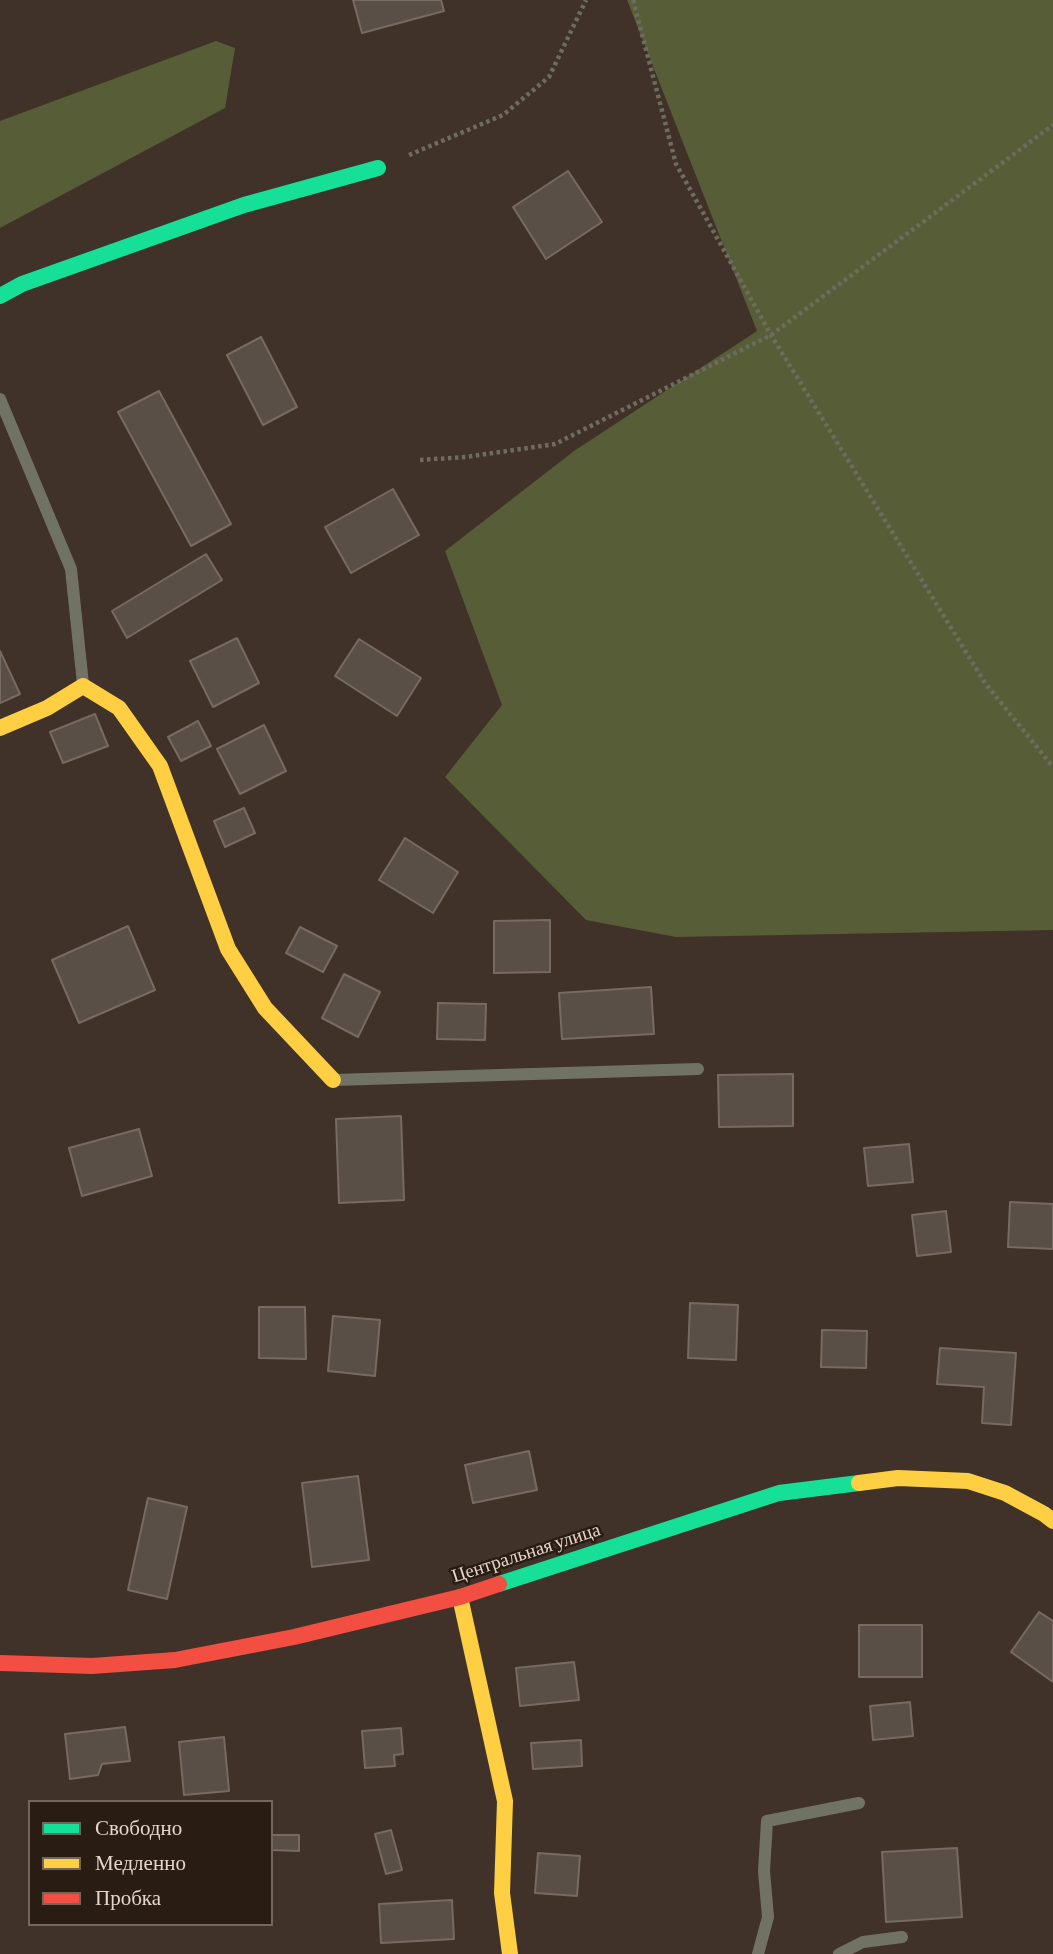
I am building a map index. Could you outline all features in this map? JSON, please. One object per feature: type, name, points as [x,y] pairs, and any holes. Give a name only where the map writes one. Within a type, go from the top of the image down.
[{"type":"street","points":[[0,296],[22,284],[244,205],[378,168]]},
{"type":"street","points":[[0,728],[47,708],[83,686],[119,708],[160,766],[228,949],[265,1008],[333,1080]]},
{"type":"street","name":"Центральная улица","points":[[0,1662],[92,1666],[175,1660],[294,1637],[460,1597],[779,1493],[898,1478],[968,1481],[1005,1493],[1053,1521]]},
{"type":"street","points":[[460,1597],[505,1801],[502,1892],[510,1954]]},
{"type":"lane","points":[[0,399],[71,569],[83,686]]},
{"type":"lane","points":[[333,1080],[698,1069]]},
{"type":"lane","points":[[758,1954],[768,1917],[764,1871],[767,1821],[859,1803]]},
{"type":"lane","points":[[839,1954],[863,1942],[902,1937]]},
{"type":"path","points":[[378,168],[503,115],[522,100],[550,77],[586,0]]},
{"type":"path","points":[[633,0],[676,164],[771,335],[985,683],[1053,767]]},
{"type":"path","points":[[420,460],[466,457],[555,444],[771,335],[1053,125]]},
{"type":"green space","points":[[627,0],[1053,0],[1053,930],[676,937],[586,920],[445,777],[502,705],[445,551],[574,451],[757,331]]},
{"type":"green space","points":[[216,41],[235,48],[225,108],[0,228],[0,121]]},
{"type":"building","points":[[353,0],[441,0],[444,11],[362,33]]},
{"type":"building","points":[[568,171],[602,222],[546,259],[513,207]]},
{"type":"building","points":[[261,337],[297,407],[263,425],[227,355]]},
{"type":"building","points":[[159,391],[231,524],[191,546],[118,412]]},
{"type":"building","points":[[393,489],[419,535],[351,573],[325,527]]},
{"type":"building","points":[[206,554],[222,580],[127,638],[112,611]]},
{"type":"building","points":[[237,638],[259,683],[213,707],[190,661]]},
{"type":"building","points":[[359,639],[421,678],[397,716],[335,676]]},
{"type":"building","points":[[0,651],[20,694],[0,703]]},
{"type":"building","points":[[95,714],[108,746],[63,763],[50,732]]},
{"type":"building","points":[[198,721],[211,746],[181,761],[168,737]]},
{"type":"building","points":[[264,725],[286,771],[240,794],[217,749]]},
{"type":"building","points":[[244,808],[255,833],[225,847],[214,821]]},
{"type":"building","points":[[405,838],[458,872],[433,913],[379,880]]},
{"type":"building","points":[[550,920],[550,972],[494,973],[494,921]]},
{"type":"building","points":[[128,926],[155,990],[79,1023],[52,960]]},
{"type":"building","points":[[300,927],[337,946],[323,972],[286,953]]},
{"type":"building","points":[[344,974],[380,992],[358,1037],[322,1018]]},
{"type":"building","points":[[651,987],[654,1034],[562,1039],[559,993]]},
{"type":"building","points":[[438,1003],[486,1004],[485,1040],[437,1039]]},
{"type":"building","points":[[793,1074],[793,1126],[719,1127],[718,1075]]},
{"type":"building","points":[[401,1116],[404,1200],[339,1203],[336,1119]]},
{"type":"building","points":[[139,1129],[152,1176],[82,1196],[69,1148]]},
{"type":"building","points":[[909,1144],[913,1182],[868,1186],[864,1148]]},
{"type":"building","points":[[1010,1202],[1053,1204],[1053,1249],[1008,1247]]},
{"type":"building","points":[[946,1211],[951,1252],[917,1256],[912,1215]]},
{"type":"building","points":[[690,1303],[738,1305],[736,1360],[688,1358]]},
{"type":"building","points":[[259,1307],[305,1307],[306,1359],[259,1358]]},
{"type":"building","points":[[333,1316],[380,1320],[375,1376],[328,1371]]},
{"type":"building","points":[[822,1330],[867,1331],[866,1368],[821,1367]]},
{"type":"building","points":[[940,1348],[1016,1353],[1011,1425],[982,1423],[984,1387],[937,1384]]},
{"type":"building","points":[[529,1451],[537,1490],[473,1503],[465,1465]]},
{"type":"building","points":[[358,1476],[369,1560],[312,1567],[302,1483]]},
{"type":"building","points":[[148,1498],[187,1507],[167,1599],[128,1590]]},
{"type":"building","points":[[1039,1612],[1053,1621],[1053,1682],[1011,1652]]},
{"type":"building","points":[[859,1625],[922,1625],[922,1677],[859,1677]]},
{"type":"building","points":[[574,1662],[579,1700],[520,1706],[516,1668]]},
{"type":"building","points":[[910,1702],[913,1736],[873,1740],[870,1706]]},
{"type":"building","points":[[125,1727],[130,1761],[102,1764],[98,1775],[70,1779],[65,1734]]},
{"type":"building","points":[[401,1728],[403,1754],[394,1755],[395,1766],[365,1768],[362,1731]]},
{"type":"building","points":[[224,1737],[229,1791],[184,1795],[179,1742]]},
{"type":"building","points":[[581,1740],[582,1766],[533,1769],[531,1743]]},
{"type":"building","points":[[391,1830],[402,1870],[386,1874],[375,1834]]},
{"type":"building","points":[[273,1835],[299,1835],[299,1851],[273,1850]]},
{"type":"building","points":[[957,1848],[962,1917],[886,1922],[882,1852]]},
{"type":"building","points":[[538,1853],[580,1856],[577,1896],[535,1893]]},
{"type":"building","points":[[452,1900],[454,1939],[381,1943],[379,1904]]},
{"type":"traffic: fast","points":[[0,296],[22,284],[244,205],[378,168]]},
{"type":"traffic: fast","points":[[499,1584],[779,1493],[859,1483]]},
{"type":"traffic: slow","points":[[0,728],[47,708],[83,686],[119,708],[160,766],[228,949],[265,1008],[333,1080]]},
{"type":"traffic: slow","points":[[859,1483],[898,1478],[968,1481],[1005,1493],[1053,1521]]},
{"type":"traffic: slow","points":[[460,1597],[505,1801],[502,1893],[510,1954]]},
{"type":"traffic: jam","points":[[0,1663],[92,1666],[175,1660],[294,1637],[460,1597],[499,1584]]}]
